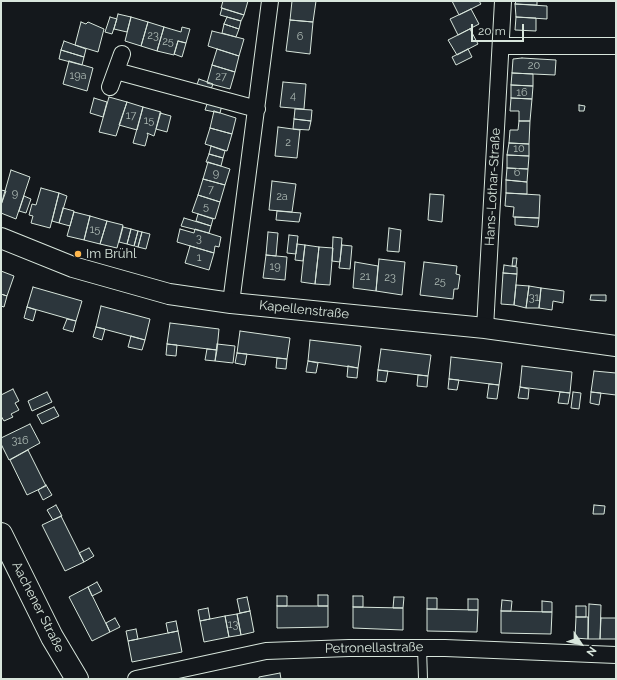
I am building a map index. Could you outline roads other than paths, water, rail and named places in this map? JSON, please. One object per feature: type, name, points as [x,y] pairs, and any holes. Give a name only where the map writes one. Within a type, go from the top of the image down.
[{"type":"main road","name":"Aachener Straße","points":[[1,534],[52,636],[77,679]]},
{"type":"street","points":[[231,303],[270,1]]},
{"type":"street","name":"Hans-Lothar-Straße","points":[[485,328],[503,1]]},
{"type":"street","points":[[501,46],[616,46]]},
{"type":"street","points":[[110,87],[122,54]]},
{"type":"street","points":[[116,71],[257,108]]},
{"type":"street","name":"Kapellenstraße","points":[[1,238],[73,267],[169,294],[231,303],[485,328],[616,346]]},
{"type":"street","name":"Petronellastraße","points":[[136,679],[266,651],[348,648],[422,648],[616,655]]},
{"type":"lane","points":[[422,648],[423,679]]},
{"type":"place","name":"Im Brühl","points":[[78,254]]}]
